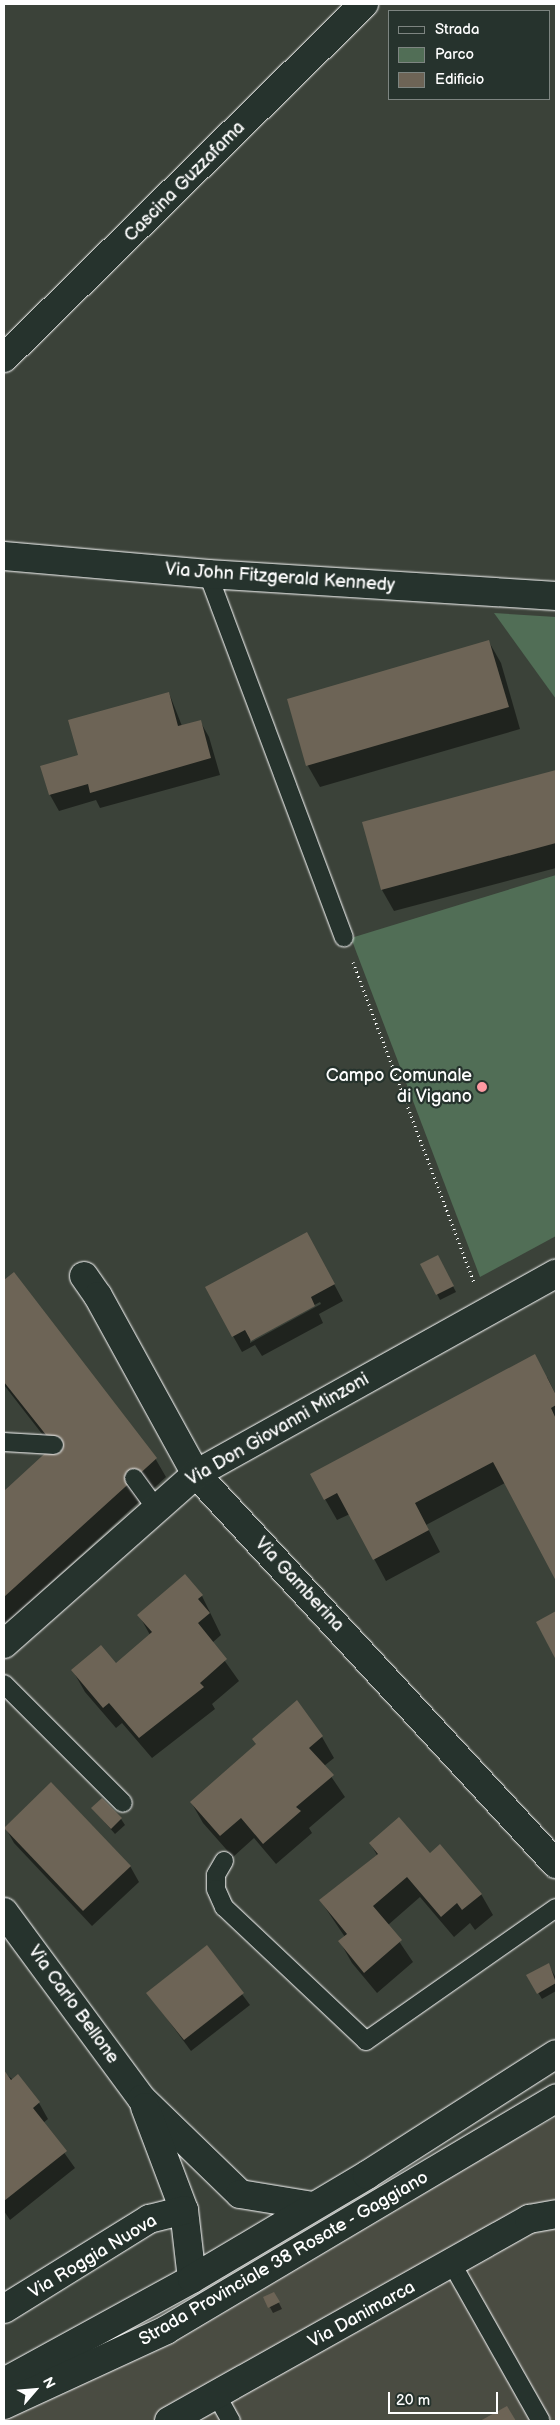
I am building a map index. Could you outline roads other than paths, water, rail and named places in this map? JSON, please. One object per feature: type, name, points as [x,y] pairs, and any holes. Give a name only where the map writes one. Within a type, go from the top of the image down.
[{"type":"street","name":"Cascina Guzzafama","points":[[4,358],[364,4]]},
{"type":"street","name":"Via John Fitzgerald Kennedy","points":[[4,556],[208,574],[556,596]]},
{"type":"street","name":"Via Don Giovanni Minzoni","points":[[4,1644],[158,1510],[196,1474],[484,1312],[556,1274]]},
{"type":"street","name":"Via Gamberina","points":[[84,1276],[98,1296],[196,1474],[556,1864]]},
{"type":"street","name":"Via Carlo Bellone","points":[[4,1912],[142,2099],[240,2194],[313,2206]]},
{"type":"street","points":[[4,2382],[192,2279],[313,2206],[556,2054]]},
{"type":"street","name":"Strada Provinciale 38 Rosate - Gaggiano","points":[[4,2405],[166,2330],[556,2098]]},
{"type":"street","name":"Via Carlo Bellone","points":[[142,2099],[184,2210],[192,2279]]},
{"type":"street","name":"Via Roggia Nuova","points":[[4,2309],[148,2219],[184,2210]]},
{"type":"street","name":"Via Danimarca","points":[[168,2421],[217,2396],[530,2220],[556,2214]]},
{"type":"lane","points":[[208,574],[344,937]]},
{"type":"lane","points":[[4,1442],[54,1446]]},
{"type":"lane","points":[[134,1478],[158,1510]]},
{"type":"lane","points":[[4,1684],[123,1803]]},
{"type":"lane","points":[[224,1861],[216,1875],[216,1882],[224,1907],[366,2041],[556,1908]]},
{"type":"lane","points":[[452,2264],[541,2421]]},
{"type":"lane","points":[[217,2396],[231,2421]]},
{"type":"place","name":"Campo Comunale di Vigano","points":[[482,1087]]}]
